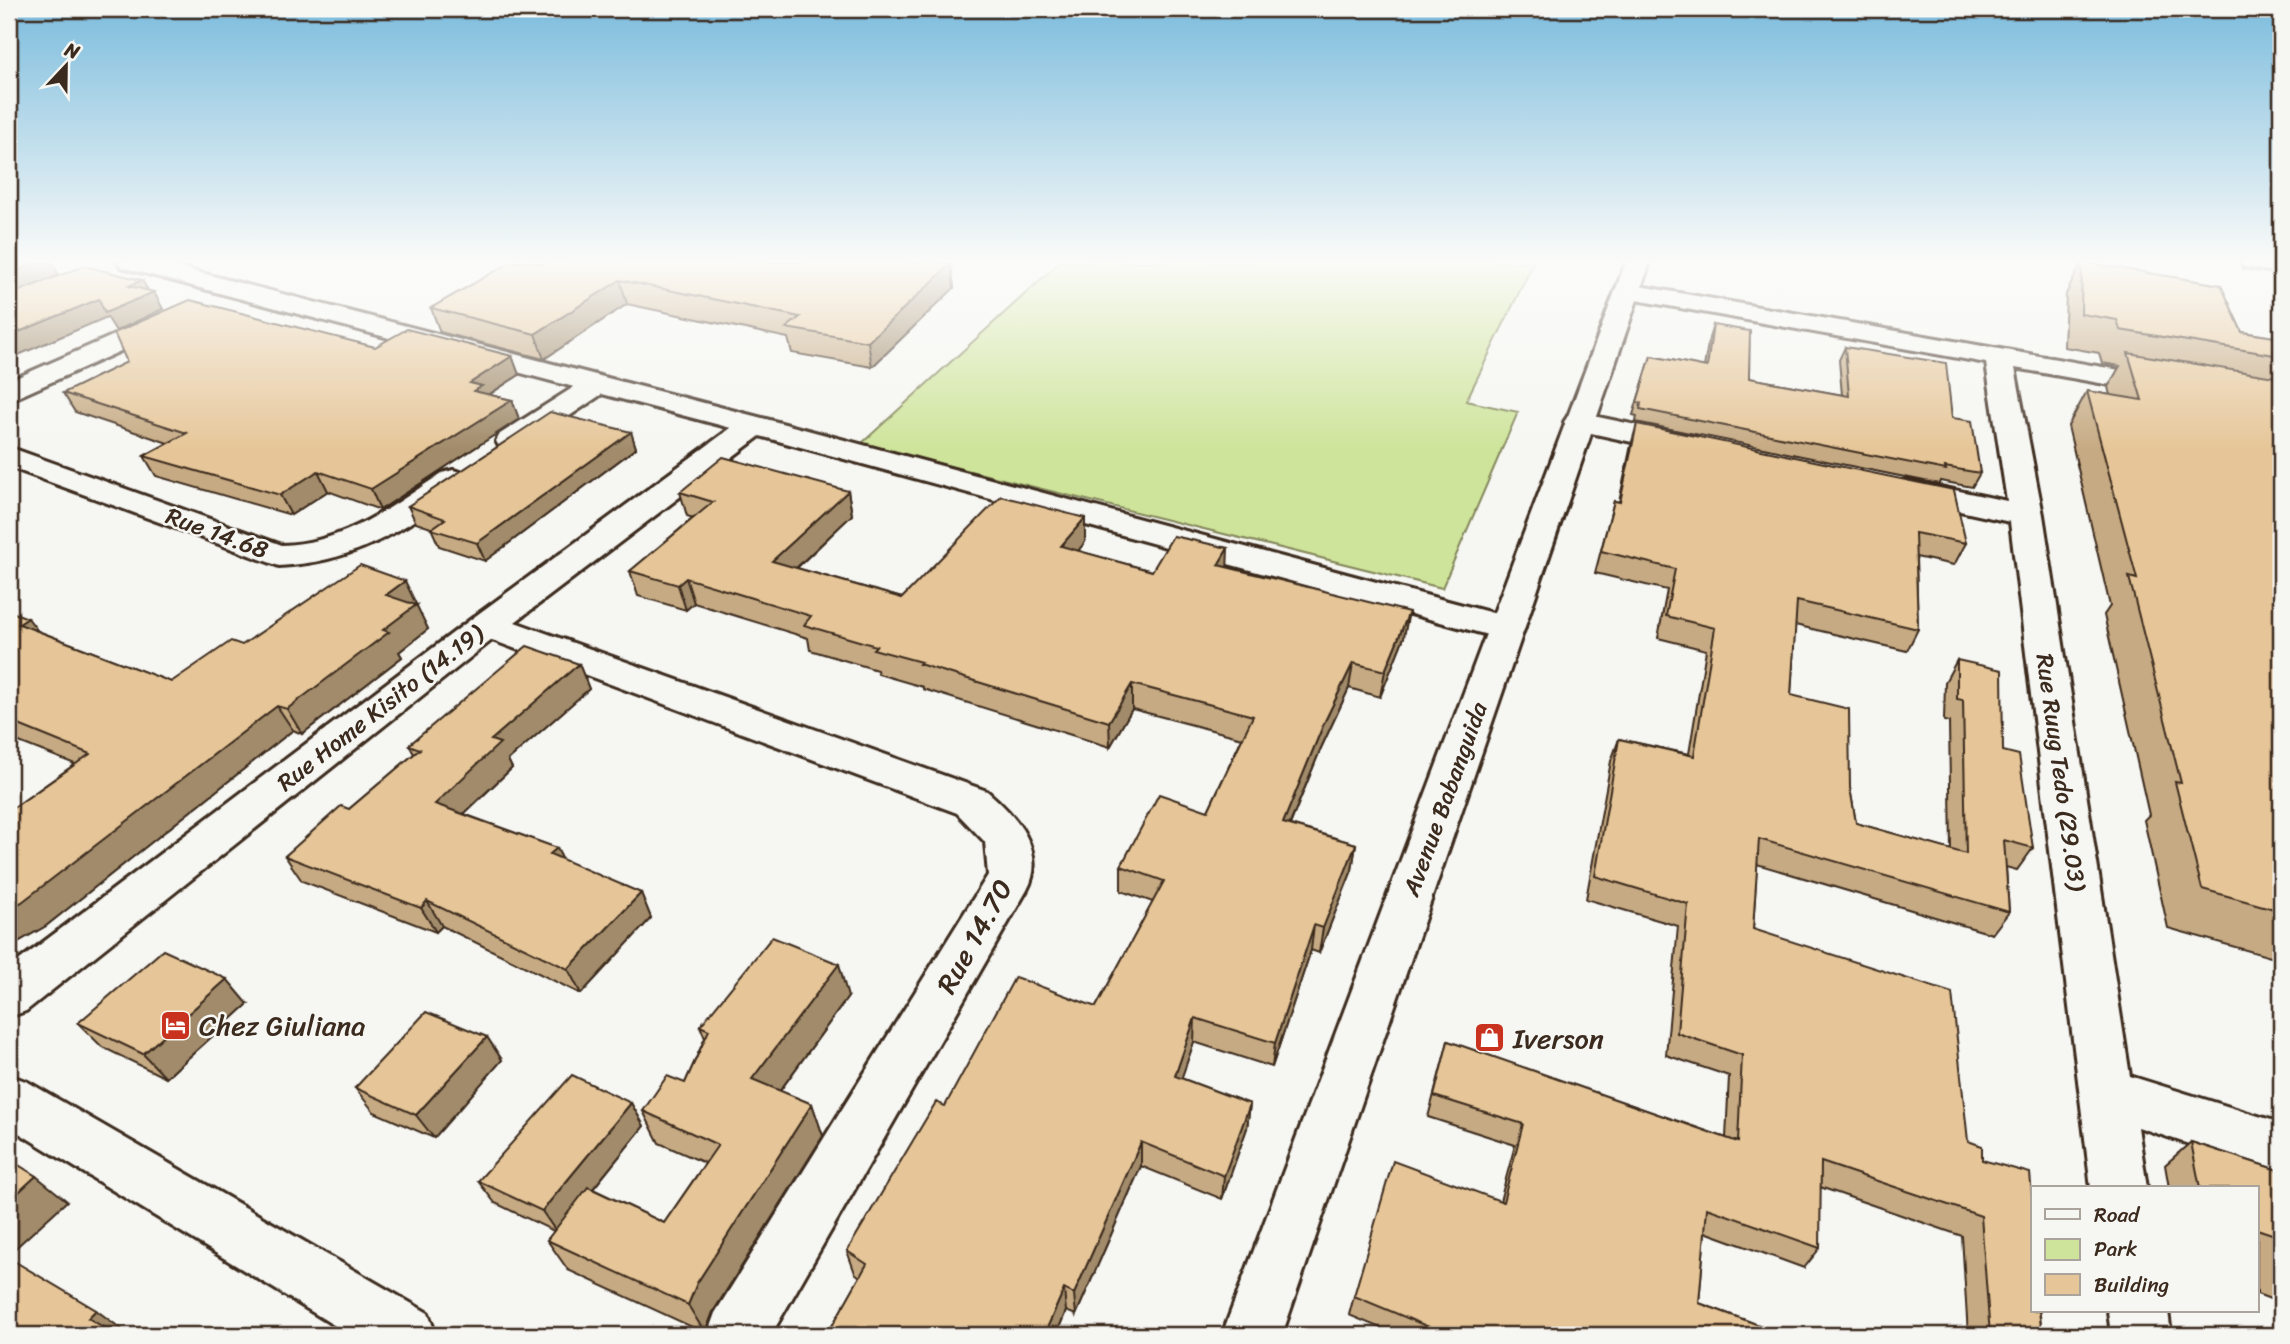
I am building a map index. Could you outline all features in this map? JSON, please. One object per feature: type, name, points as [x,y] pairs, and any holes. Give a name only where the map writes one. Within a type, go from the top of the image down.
[{"type":"street","points":[[9,392],[156,325]]},
{"type":"street","points":[[369,325],[755,425],[1506,628]]},
{"type":"street","name":"Avenue Babanguida","points":[[1252,1335],[1615,325]]},
{"type":"street","points":[[1854,325],[1999,356],[2187,390]]},
{"type":"street","name":"Rue Ruug Tedo (29.03)","points":[[1999,356],[2026,514],[2119,1186]]},
{"type":"street","name":"Rue 14.68","points":[[9,456],[279,556],[317,553],[353,541],[388,524],[596,385]]},
{"type":"street","points":[[1579,422],[1715,450]]},
{"type":"street","name":"Rue Home Kisito (14.19)","points":[[9,996],[487,625],[755,425]]},
{"type":"street","points":[[1877,484],[2026,514]]},
{"type":"street","name":"Rue 14.70","points":[[487,625],[972,802],[994,823],[1011,846],[1011,877],[737,1335]]},
{"type":"street","points":[[2104,1092],[2281,1149]]},
{"type":"street","points":[[9,1098],[406,1335]]},
{"type":"street","points":[[2138,1312],[2141,1335]]},
{"type":"green space","points":[[991,325],[1503,325],[1466,401],[1518,412],[1442,588],[861,444]]},
{"type":"building","points":[[9,325],[36,325],[9,336]]},
{"type":"building","points":[[133,325],[287,325],[375,347],[407,329],[512,356],[470,383],[482,386],[474,391],[512,400],[371,489],[318,471],[280,495],[144,456],[187,433],[63,393],[127,362],[114,333]]},
{"type":"building","points":[[498,325],[550,325],[535,334]]},
{"type":"building","points":[[790,325],[886,325],[868,342],[786,328]]},
{"type":"building","points":[[1713,325],[1750,331],[1749,378],[1849,396],[1845,347],[1946,363],[1952,418],[1972,421],[1980,473],[1945,467],[1946,470],[1640,409],[1641,403],[1637,402],[1651,356],[1707,367]]},
{"type":"building","points":[[2118,325],[2239,325],[2242,332],[2281,338],[2281,356],[2120,330]]},
{"type":"building","points":[[2128,353],[2281,378],[2281,911],[2202,889],[2175,782],[2181,783],[2129,577],[2137,579],[2087,391],[2142,400]]},
{"type":"building","points":[[550,412],[631,432],[477,543],[431,529],[445,519],[408,506]]},
{"type":"building","points":[[1637,424],[1954,490],[1966,543],[1915,533],[1918,629],[1797,601],[1791,695],[1849,709],[1850,788],[1856,823],[1966,854],[1963,700],[1957,699],[1957,660],[2002,670],[2003,751],[2019,755],[2033,848],[2004,840],[2009,912],[1759,839],[1753,929],[1952,993],[1968,1141],[1982,1146],[1982,1160],[2030,1173],[2031,1312],[2039,1312],[2042,1335],[1990,1335],[1981,1216],[1821,1162],[1820,1248],[1707,1208],[1699,1303],[1786,1335],[1448,1335],[1354,1296],[1393,1161],[1503,1202],[1523,1124],[1434,1096],[1448,1041],[1738,1142],[1742,1055],[1677,1033],[1688,904],[1595,876],[1619,739],[1694,756],[1715,628],[1666,616],[1675,569],[1601,551],[1614,501],[1620,502]]},
{"type":"building","points":[[723,457],[848,491],[772,561],[902,598],[1001,496],[1085,518],[1061,546],[1152,571],[1173,536],[1228,548],[1218,565],[1409,612],[1385,671],[1353,663],[1324,723],[1283,823],[1356,844],[1323,928],[1314,925],[1275,1043],[1195,1018],[1175,1076],[1250,1104],[1224,1176],[1141,1142],[1074,1294],[1064,1289],[1044,1335],[827,1335],[867,1264],[847,1251],[936,1102],[945,1106],[1015,977],[1096,1007],[1164,881],[1121,866],[1159,794],[1208,811],[1253,716],[1132,684],[1109,722],[919,664],[921,662],[873,649],[876,646],[804,625],[811,616],[686,578],[678,585],[630,571],[713,502],[680,492]]},
{"type":"building","points":[[360,565],[405,581],[386,595],[416,605],[383,630],[389,632],[287,709],[277,706],[22,902],[9,909],[9,806],[13,808],[90,754],[9,721],[9,611],[28,618],[19,624],[171,682],[231,641],[242,645]]},
{"type":"building","points":[[527,646],[579,664],[491,740],[500,743],[435,804],[557,848],[550,854],[641,893],[568,969],[427,901],[421,908],[285,856],[341,806],[349,809],[420,749],[409,745]]},
{"type":"building","points":[[772,937],[839,964],[752,1079],[812,1104],[697,1283],[688,1305],[547,1240],[588,1187],[664,1223],[718,1145],[643,1111],[667,1076],[685,1083],[709,1030],[700,1026]]},
{"type":"building","points":[[163,950],[227,979],[143,1054],[78,1023]]},
{"type":"building","points":[[426,1012],[487,1037],[416,1115],[355,1088]]},
{"type":"building","points":[[572,1075],[631,1103],[542,1211],[478,1181]]},
{"type":"building","points":[[2191,1142],[2281,1171],[2281,1263],[2275,1235],[2258,1229],[2258,1186],[2200,1186]]},
{"type":"building","points":[[9,1159],[36,1176],[9,1201]]},
{"type":"building","points":[[9,1258],[96,1310],[88,1318],[117,1335],[9,1335]]},
{"type":"place","name":"Chez Giuliana","points":[[176,1025]]},
{"type":"place","name":"Iverson","points":[[1490,1038]]}]
